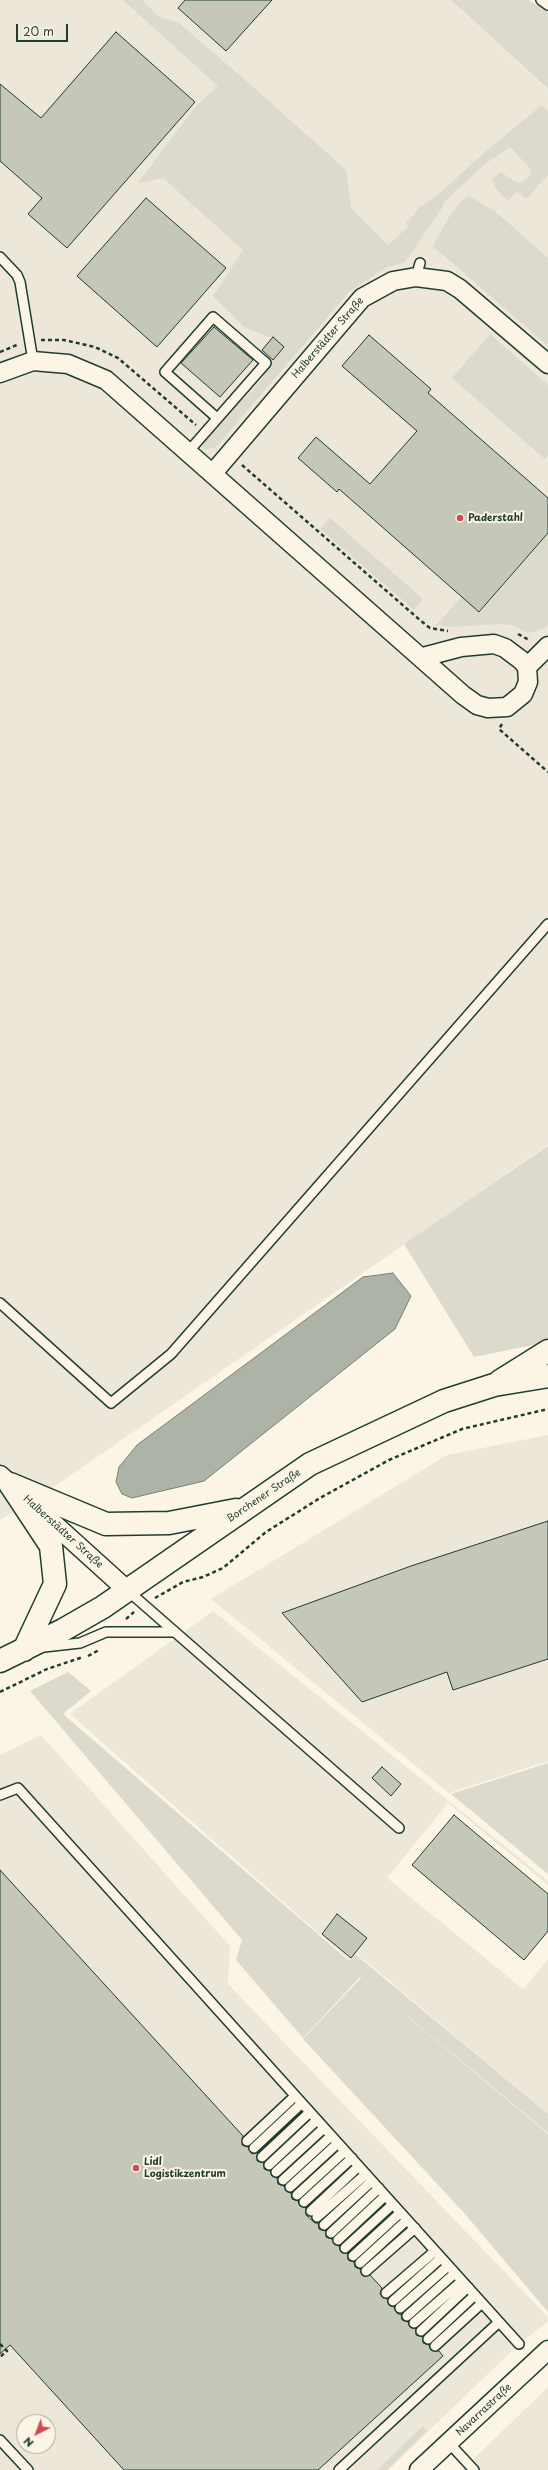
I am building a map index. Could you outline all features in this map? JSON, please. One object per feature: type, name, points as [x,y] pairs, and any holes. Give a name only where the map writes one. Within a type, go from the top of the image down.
[{"type":"main road","points":[[494,1385],[548,1351]]},
{"type":"main road","name":"Borchener Straße","points":[[0,1661],[63,1630],[127,1590],[310,1464],[444,1401],[494,1385],[548,1376]]},
{"type":"main road","points":[[5,1479],[106,1524],[169,1523],[246,1508]]},
{"type":"main road","points":[[5,1479],[51,1546],[55,1584],[24,1650]]},
{"type":"street","name":"Halberstädter Straße","points":[[213,473],[362,298],[378,287],[418,270],[447,281],[460,289],[548,364]]},
{"type":"street","points":[[0,373],[33,361],[68,364],[106,380],[423,657],[463,695],[477,705],[488,708],[507,707],[523,694],[538,656],[515,654],[494,644],[461,647],[423,657]]},
{"type":"street","name":"Halberstädter Straße","points":[[5,1479],[127,1590]]},
{"type":"street","name":"Navarrastraße","points":[[419,2470],[548,2350]]},
{"type":"lane","points":[[541,0],[548,5]]},
{"type":"lane","points":[[0,257],[14,271],[20,282],[33,361]]},
{"type":"lane","points":[[188,452],[205,432],[218,418],[266,363],[213,317],[165,372],[218,418]]},
{"type":"lane","points":[[0,1304],[111,1403],[171,1354],[548,924]]},
{"type":"lane","points":[[127,1590],[399,1828]]},
{"type":"lane","points":[[24,1650],[80,1643],[106,1632],[174,1632]]},
{"type":"lane","points":[[0,1795],[18,1788],[475,2296],[520,2344]]},
{"type":"lane","points":[[247,2140],[295,2096]]},
{"type":"lane","points":[[254,2148],[302,2104]]},
{"type":"lane","points":[[262,2157],[310,2112]]},
{"type":"lane","points":[[317,2120],[272,2168],[324,2128]]},
{"type":"lane","points":[[283,2180],[331,2136]]},
{"type":"lane","points":[[290,2187],[338,2143]]},
{"type":"lane","points":[[297,2195],[345,2151]]},
{"type":"lane","points":[[304,2202],[352,2158]]},
{"type":"lane","points":[[359,2166],[314,2214],[366,2174]]},
{"type":"lane","points":[[324,2225],[372,2181]]},
{"type":"lane","points":[[331,2232],[379,2188]]},
{"type":"lane","points":[[338,2240],[386,2196]]},
{"type":"lane","points":[[345,2248],[393,2204]]},
{"type":"lane","points":[[353,2256],[400,2212]]},
{"type":"lane","points":[[360,2264],[407,2220]]},
{"type":"lane","points":[[366,2271],[415,2228]]},
{"type":"lane","points":[[386,2293],[435,2250]]},
{"type":"lane","points":[[393,2301],[441,2258]]},
{"type":"lane","points":[[400,2308],[448,2266]]},
{"type":"lane","points":[[407,2316],[455,2273]]},
{"type":"lane","points":[[414,2324],[465,2284]]},
{"type":"lane","points":[[421,2331],[465,2284]]},
{"type":"lane","points":[[428,2339],[475,2296]]},
{"type":"lane","points":[[435,2346],[482,2303]]},
{"type":"lane","points":[[339,2470],[499,2322]]},
{"type":"lane","points":[[0,2440],[28,2470]]},
{"type":"lane","points":[[449,2442],[474,2470]]},
{"type":"path","points":[[0,352],[18,344],[64,340],[95,347],[118,358],[205,432]]},
{"type":"path","points":[[229,454],[421,621],[430,628],[452,631]]},
{"type":"path","points":[[513,631],[529,640],[538,656]]},
{"type":"path","points":[[503,722],[499,729],[548,772]]},
{"type":"path","points":[[0,1692],[47,1669],[97,1652],[121,1623],[144,1604],[183,1582],[203,1577],[223,1568],[266,1532],[320,1498],[389,1460],[462,1429],[548,1409]]},
{"type":"path","points":[[0,2344],[7,2351],[0,2357]]},
{"type":"shaded area","points":[[0,0],[451,0],[548,90],[548,1145],[58,1484],[0,1520]]},
{"type":"shaded area","points":[[123,0],[142,0],[158,16],[179,23],[346,170],[351,208],[388,245],[408,227],[406,223],[420,207],[439,194],[485,152],[542,105],[548,112],[548,175],[526,199],[517,191],[508,201],[496,189],[492,179],[501,172],[515,182],[522,183],[530,175],[531,169],[510,147],[486,163],[442,204],[444,205],[405,262],[385,268],[349,292],[216,447],[203,450],[202,440],[230,408],[247,397],[263,378],[268,365],[284,348],[272,338],[244,327],[213,296],[243,250],[163,178],[138,183],[196,106],[218,86]]},
{"type":"shaded area","points":[[451,0],[529,0],[548,12],[548,89]]},
{"type":"shaded area","points":[[469,196],[496,212],[548,258],[548,346],[433,246],[449,217],[462,200]]},
{"type":"shaded area","points":[[490,334],[548,385],[548,455],[545,459],[452,378]]},
{"type":"shaded area","points":[[330,518],[423,599],[414,610],[320,529]]},
{"type":"shaded area","points":[[548,534],[548,624],[543,629],[528,633],[512,625],[500,624],[451,627],[436,625],[462,597],[480,613]]},
{"type":"shaded area","points":[[548,1146],[548,1342],[474,1357],[404,1244]]},
{"type":"shaded area","points":[[393,1273],[411,1296],[395,1329],[204,1481],[132,1498],[122,1494],[116,1482],[119,1467],[137,1445],[363,1277]]},
{"type":"shaded area","points":[[548,1435],[548,1761],[449,1793],[211,1599],[447,1455]]},
{"type":"shaded area","points":[[213,1611],[548,1881],[548,1885],[448,1803],[387,1878],[523,1989],[548,1959],[548,2114],[356,1953],[349,1960],[70,1714]]},
{"type":"shaded area","points":[[68,1672],[91,1691],[63,1714],[349,1961],[355,1954],[548,2114],[548,2133],[360,1977],[303,2038],[236,1960],[242,1940],[30,1691]]},
{"type":"shaded area","name":"Lidl Logistikzentrum","points":[[41,1735],[230,1946],[228,1984],[548,2317],[548,2321],[519,2344],[388,2470],[0,2470],[0,1755]]},
{"type":"shaded area","points":[[548,1763],[548,1874],[451,1794]]},
{"type":"shaded area","points":[[361,1978],[548,2134],[548,2312],[465,2214],[303,2039]]},
{"type":"shaded area","points":[[548,2387],[548,2470],[462,2470]]},
{"type":"shaded area","points":[[423,2426],[427,2431],[387,2470],[377,2470]]},
{"type":"building","points":[[185,0],[272,0],[226,51],[178,8]]},
{"type":"building","points":[[116,32],[195,102],[67,248],[28,214],[42,198],[0,161],[0,84],[41,118]]},
{"type":"building","points":[[146,198],[226,268],[157,347],[77,276]]},
{"type":"building","points":[[214,327],[253,360],[220,397],[181,363]]},
{"type":"building","name":"Paderstahl","points":[[369,335],[431,389],[428,393],[548,498],[548,533],[479,612],[339,489],[337,492],[298,458],[316,437],[370,484],[417,431],[342,366]]},
{"type":"building","points":[[273,337],[284,347],[273,360],[262,350]]},
{"type":"building","points":[[548,1521],[548,1659],[453,1690],[447,1672],[362,1702],[282,1613],[411,1566]]},
{"type":"building","points":[[382,1767],[401,1784],[391,1796],[372,1778]]},
{"type":"building","points":[[454,1815],[548,1894],[548,1931],[524,1960],[412,1865]]},
{"type":"building","name":"Lidl Logistikzentrum","points":[[0,1870],[243,2136],[242,2145],[248,2147],[252,2154],[258,2152],[257,2161],[264,2163],[264,2169],[270,2171],[272,2176],[277,2178],[278,2184],[284,2186],[286,2191],[291,2193],[292,2199],[298,2201],[300,2206],[306,2207],[306,2215],[315,2223],[318,2223],[319,2229],[326,2231],[326,2237],[332,2239],[334,2244],[339,2246],[341,2252],[348,2253],[348,2260],[354,2262],[355,2267],[360,2269],[362,2275],[370,2275],[382,2288],[380,2294],[387,2299],[389,2305],[394,2307],[398,2314],[401,2314],[402,2320],[408,2322],[410,2327],[416,2329],[416,2335],[423,2337],[423,2343],[429,2345],[431,2350],[439,2351],[443,2356],[318,2470],[124,2470],[10,2345],[0,2354]]},
{"type":"building","points":[[337,1914],[367,1938],[351,1958],[322,1934]]},
{"type":"place","name":"Paderstahl","points":[[460,518]]},
{"type":"place","name":"Lidl Logistikzentrum","points":[[136,2168]]}]
